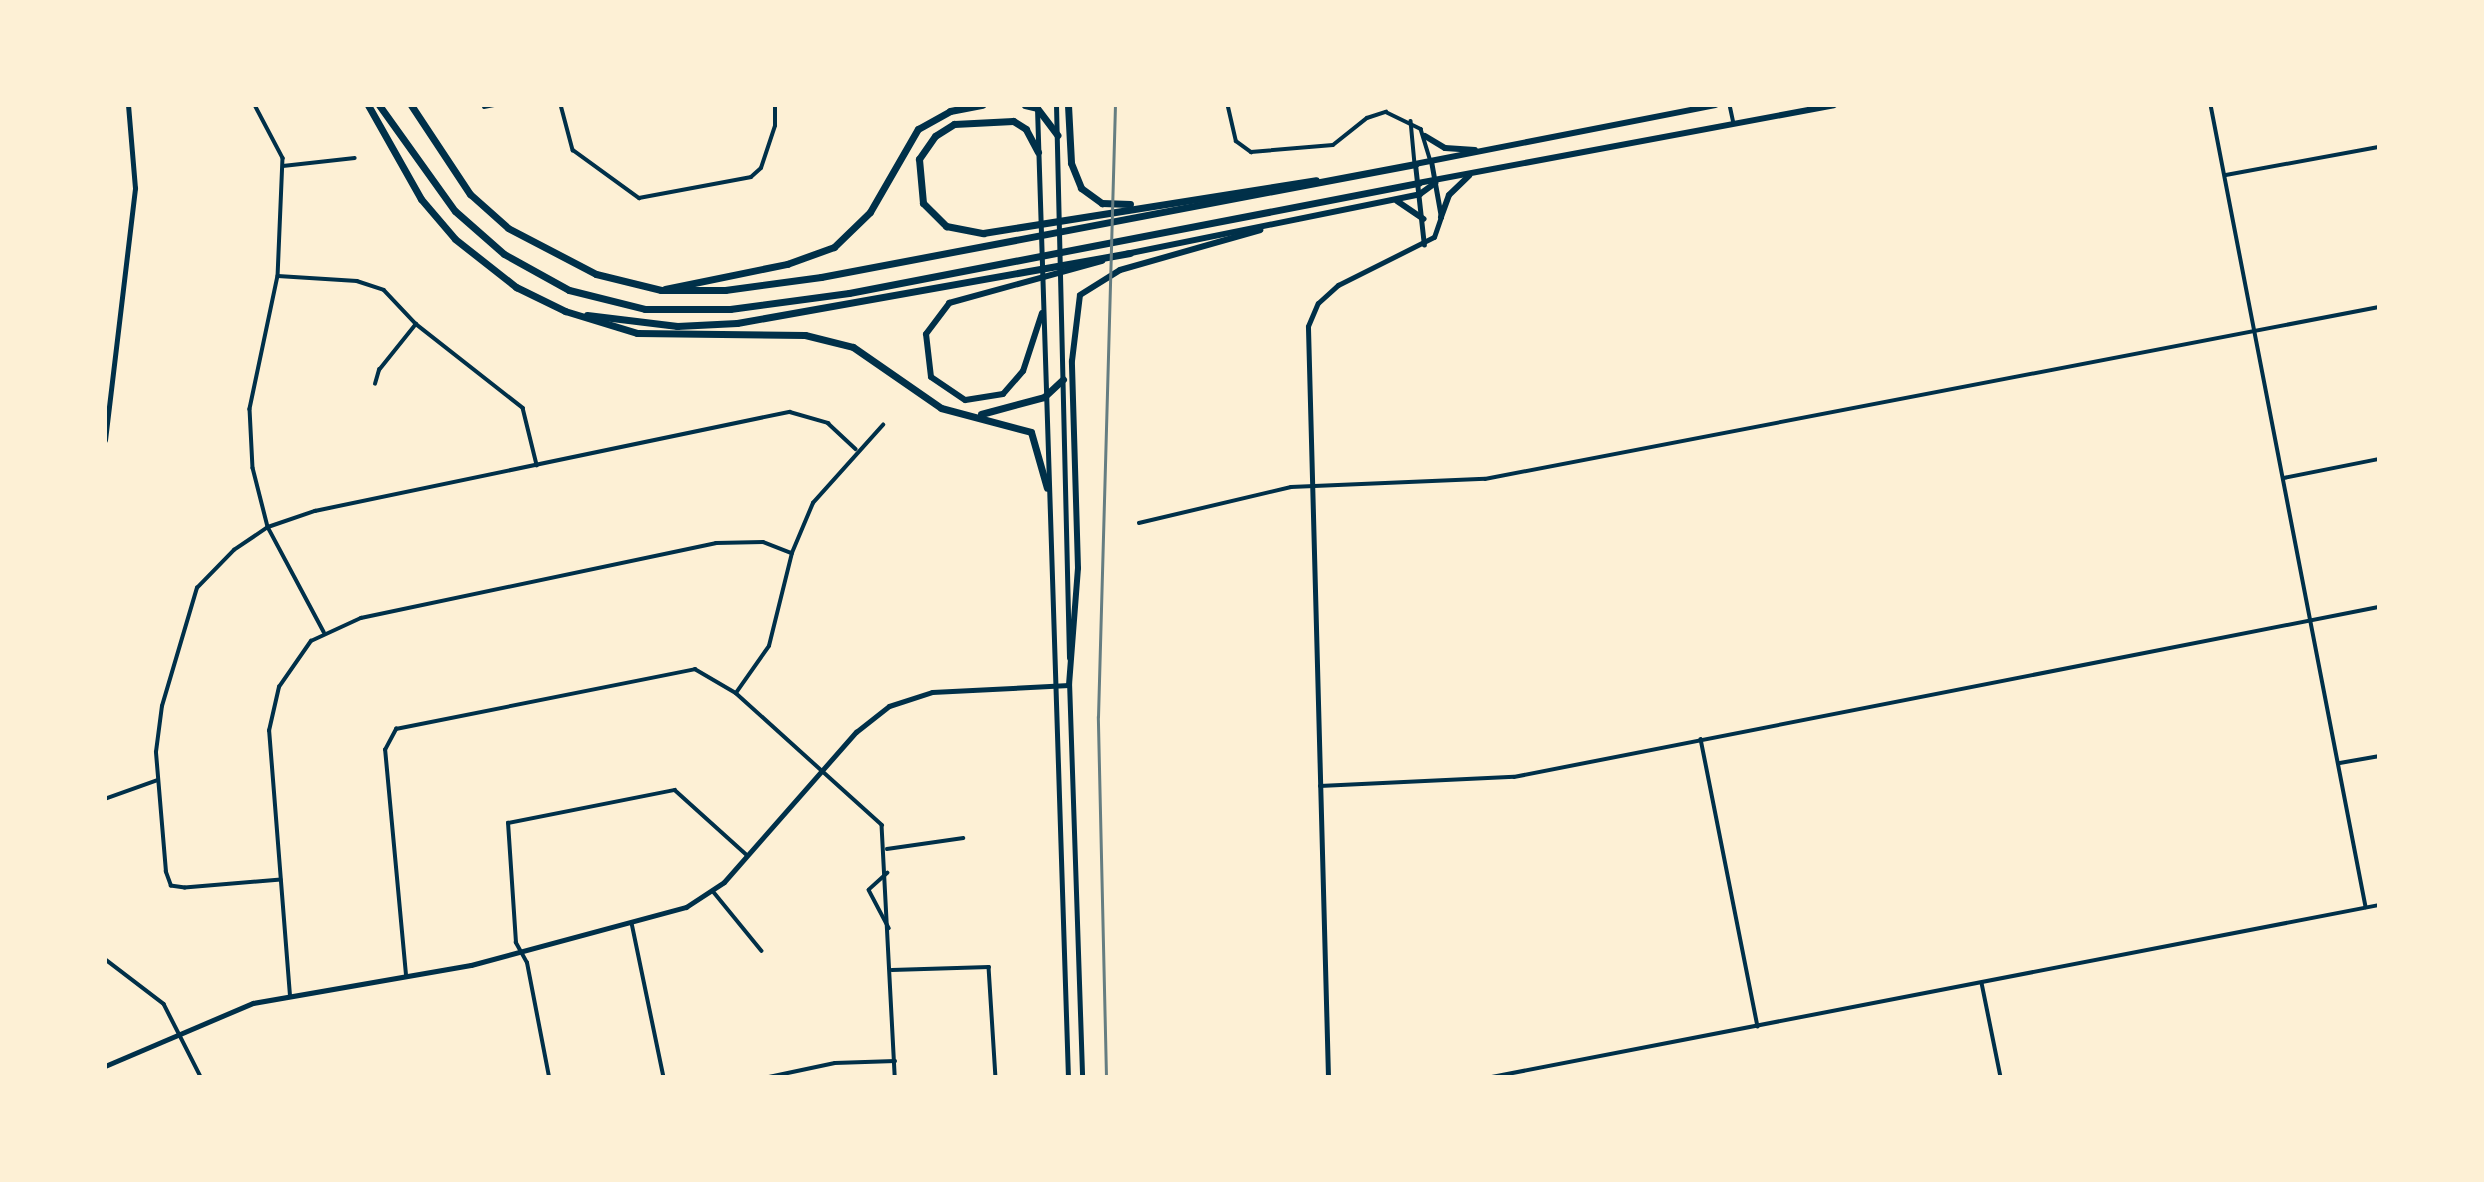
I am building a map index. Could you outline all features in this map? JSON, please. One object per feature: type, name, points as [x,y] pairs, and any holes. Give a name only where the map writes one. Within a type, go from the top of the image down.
[{"type":"highway","points":[[368,105],[421,199],[455,239],[516,287],[565,312],[667,337],[836,341],[867,354],[931,402],[966,415],[1031,432],[1047,488]]},
{"type":"highway","points":[[379,105],[455,211],[504,254],[569,290],[645,309],[730,309],[849,293],[1834,105]]},
{"type":"highway","points":[[411,105],[470,194],[508,228],[579,267],[661,290],[737,289],[821,277],[1494,150],[1715,105]]},
{"type":"highway","points":[[661,290],[786,264],[834,247],[870,212],[918,129],[950,111],[982,105]]},
{"type":"highway","points":[[1025,105],[1037,107],[1057,135]]},
{"type":"highway","points":[[1068,105],[1071,163],[1082,188],[1102,203],[1155,203]]},
{"type":"highway","points":[[1038,152],[1026,130],[1013,121],[954,124],[935,135],[919,159],[923,203],[946,226],[983,233],[1155,203],[1351,176]]},
{"type":"highway","points":[[1426,136],[1445,148],[1494,150]]},
{"type":"highway","points":[[1441,217],[1449,195],[1471,175]]},
{"type":"highway","points":[[565,312],[646,325],[737,323],[1130,253],[1420,194],[1435,183]]},
{"type":"highway","points":[[1392,200],[1416,208],[1424,219]]},
{"type":"highway","points":[[1069,685],[1078,568],[1072,361],[1080,295],[1120,270],[1306,217]]},
{"type":"highway","points":[[1042,313],[1023,371],[1003,394],[965,400],[931,377],[926,334],[949,303],[1130,253]]},
{"type":"highway","points":[[966,415],[1044,397],[1063,379]]},
{"type":"street","points":[[105,440],[135,188],[128,105]]},
{"type":"street","points":[[255,105],[279,143],[283,166],[278,276],[250,409],[255,480],[268,527],[324,632]]},
{"type":"street","points":[[484,107],[494,105]]},
{"type":"street","points":[[561,105],[573,150],[639,198],[751,177],[761,168],[775,126],[775,105]]},
{"type":"street","points":[[1056,105],[1069,685],[1082,1077]]},
{"type":"street","points":[[1228,105],[1239,146],[1265,154],[1333,145],[1379,113],[1410,121],[1426,136],[1441,217],[1424,245],[1344,281],[1312,314],[1307,341],[1328,1077]]},
{"type":"street","points":[[1730,105],[1734,124]]},
{"type":"street","points":[[2211,105],[2366,907]]},
{"type":"street","points":[[1037,107],[1044,397],[1068,1077]]},
{"type":"street","points":[[1410,121],[1424,219],[1424,245]]},
{"type":"street","points":[[2225,175],[2379,147]]},
{"type":"street","points":[[283,166],[355,158]]},
{"type":"street","points":[[278,276],[374,285],[416,324],[523,408],[537,464]]},
{"type":"street","points":[[1139,523],[1313,486],[1485,479],[2379,307]]},
{"type":"street","points":[[375,384],[379,370],[416,324]]},
{"type":"street","points":[[281,880],[171,886],[158,780],[162,706],[197,588],[213,567],[268,527],[315,511],[790,412],[815,416],[856,449]]},
{"type":"street","points":[[736,693],[769,646],[792,553],[813,503],[856,449],[883,425]]},
{"type":"street","points":[[2284,478],[2379,459]]},
{"type":"street","points":[[290,996],[271,708],[289,667],[324,632],[361,618],[716,543],[763,542],[792,553]]},
{"type":"street","points":[[1320,786],[1495,780],[2379,607]]},
{"type":"street","points":[[407,978],[385,759],[396,729],[671,670],[709,673],[874,812],[887,849],[895,1077]]},
{"type":"street","points":[[105,1066],[180,1031],[290,996],[407,978],[520,953],[632,923],[713,891],[749,856],[856,732],[906,698],[1069,685]]},
{"type":"street","points":[[1700,738],[1758,1026]]},
{"type":"street","points":[[2339,763],[2379,755]]},
{"type":"street","points":[[105,799],[158,780]]},
{"type":"street","points":[[549,1077],[520,953],[506,833],[514,820],[675,790],[749,856]]},
{"type":"street","points":[[887,849],[963,838]]},
{"type":"street","points":[[888,873],[869,890],[890,931]]},
{"type":"street","points":[[713,891],[762,951]]},
{"type":"street","points":[[1492,1077],[2379,905]]},
{"type":"street","points":[[632,923],[664,1077]]},
{"type":"street","points":[[105,958],[150,988],[180,1031],[201,1077]]},
{"type":"street","points":[[892,970],[989,967],[996,1077]]},
{"type":"street","points":[[1982,984],[2001,1077]]},
{"type":"street","points":[[769,1077],[835,1063],[895,1061]]},
{"type":"railway","points":[[1106,1077],[1098,717],[1115,105]]}]
